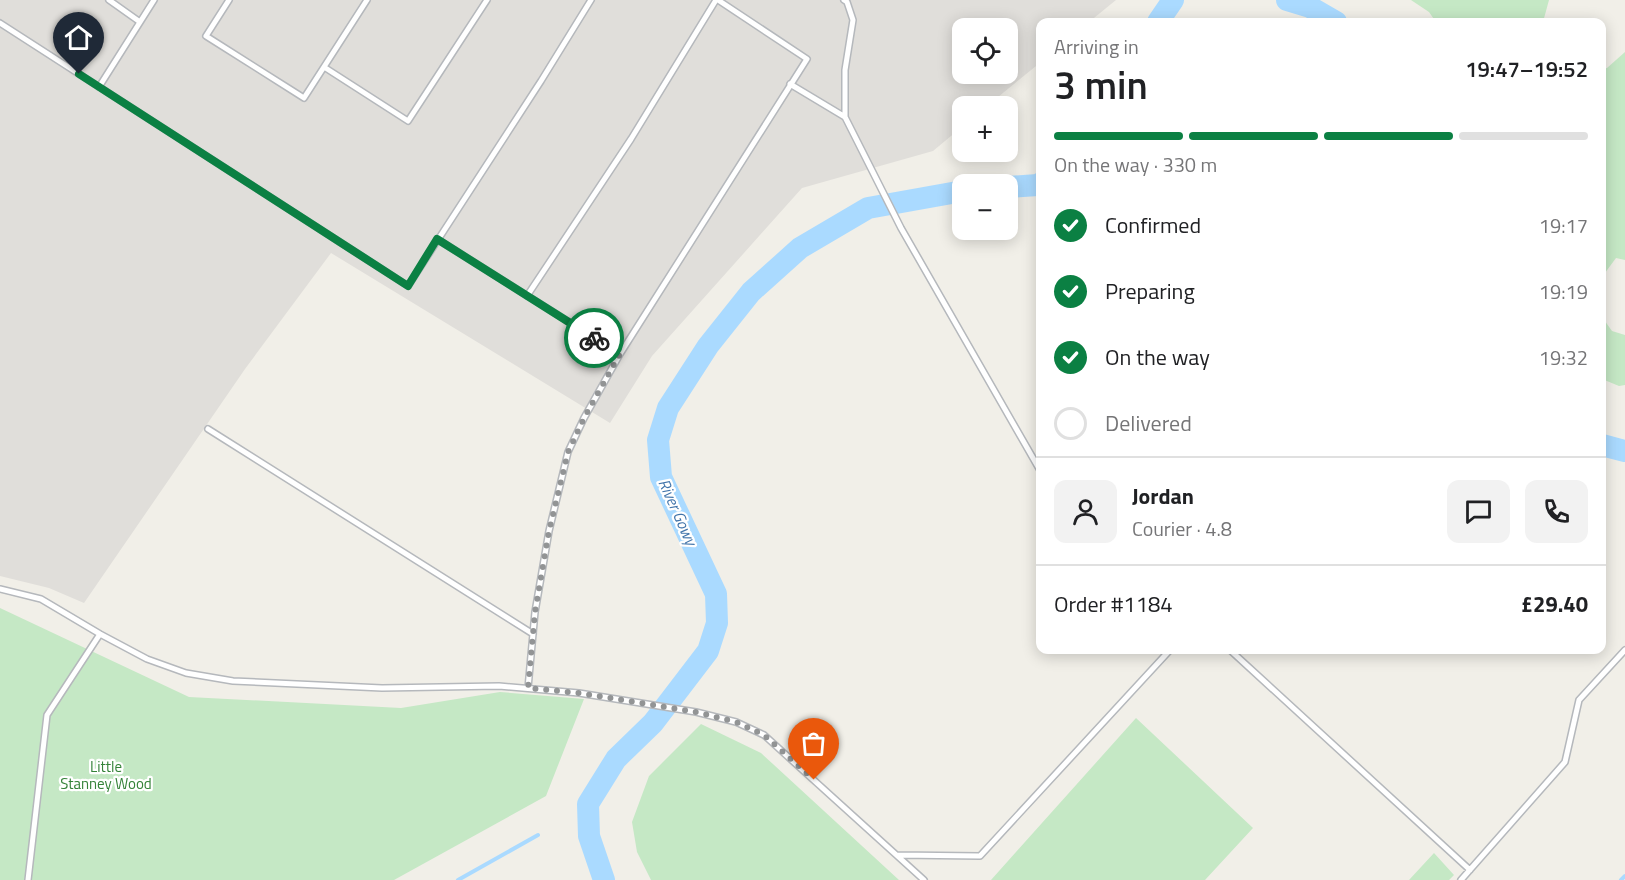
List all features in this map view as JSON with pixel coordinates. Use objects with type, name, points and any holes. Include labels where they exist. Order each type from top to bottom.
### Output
[{"type":"lane","points":[[109,0],[140,22]]},
{"type":"lane","points":[[99,87],[154,0]]},
{"type":"lane","points":[[229,0],[207,36],[304,98],[367,0]]},
{"type":"lane","points":[[324,67],[408,121],[487,0]]},
{"type":"lane","points":[[0,23],[408,286],[591,0]]},
{"type":"lane","points":[[527,296],[631,139],[717,0],[807,58],[620,354],[584,418],[568,452],[549,531],[533,634],[528,688]]},
{"type":"lane","points":[[844,0],[847,2],[853,20],[845,70],[845,117],[901,228],[1036,463]]},
{"type":"lane","points":[[790,84],[845,117]]},
{"type":"lane","points":[[437,239],[620,354]]},
{"type":"lane","points":[[208,429],[533,634]]},
{"type":"lane","points":[[0,590],[40,598],[147,659],[186,673],[233,681],[382,688],[499,686],[528,688],[624,700],[696,712],[736,722],[764,735],[924,880]]},
{"type":"lane","points":[[28,880],[47,715],[100,634]]},
{"type":"lane","points":[[1461,880],[1565,762],[1579,700],[1625,650]]},
{"type":"lane","points":[[897,855],[980,856],[1166,654]]},
{"type":"lane","points":[[1234,654],[1470,870]]},
{"type":"shaded area","points":[[0,0],[1116,0],[1094,18],[1036,18],[1036,66],[1018,81],[1018,18],[952,18],[952,84],[1014,84],[999,96],[952,96],[952,135],[933,151],[802,188],[652,356],[610,423],[331,253],[245,369],[84,603],[49,588],[0,576]]},
{"type":"green space","points":[[1411,0],[1549,0],[1544,18],[1433,18],[1429,12]]},
{"type":"green space","points":[[1625,52],[1625,260],[1616,258],[1606,272],[1606,68]]},
{"type":"green space","points":[[1606,323],[1612,331],[1625,335],[1625,385],[1619,386],[1606,381]]},
{"type":"green space","name":"Little Stanney Wood","points":[[0,608],[189,697],[401,708],[500,692],[584,699],[546,796],[394,880],[0,880]]},
{"type":"green space","points":[[1136,718],[1253,828],[1205,880],[991,880]]},
{"type":"green space","points":[[701,724],[761,753],[899,880],[651,880],[637,852],[632,822],[649,776]]},
{"type":"green space","points":[[1434,853],[1454,875],[1449,880],[1409,880]]},
{"type":"waterway","name":"River Gowy","points":[[1161,18],[1173,0]]},
{"type":"waterway","name":"River Gowy","points":[[1287,0],[1310,7],[1329,18]]},
{"type":"waterway","name":"River Gowy","points":[[1018,186],[1036,185]]},
{"type":"waterway","name":"River Gowy","points":[[604,880],[589,836],[588,804],[616,759],[653,723],[708,651],[717,623],[716,594],[661,477],[658,440],[668,408],[708,346],[751,292],[800,248],[868,208],[952,193]]},
{"type":"waterway","name":"River Gowy","points":[[1606,446],[1625,451]]},
{"type":"waterway","points":[[458,880],[538,835]]},
{"type":"waterway","points":[[1621,880],[1625,876]]},
{"type":"way so far","points":[[594,338],[620,354],[584,418],[568,452],[549,531],[535,612],[528,688],[579,693],[696,712],[736,722],[764,735],[814,780]]},
{"type":"route","points":[[79,74],[408,286],[437,239],[594,338]]}]
